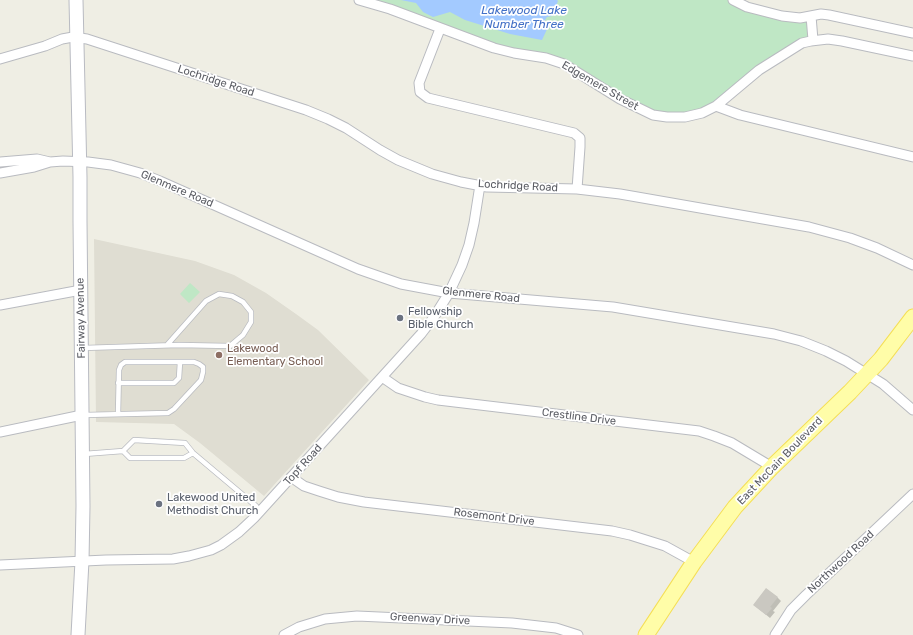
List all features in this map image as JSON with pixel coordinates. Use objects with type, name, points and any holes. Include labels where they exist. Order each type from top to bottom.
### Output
[{"type":"main road","name":"East McCain Boulevard","points":[[646,635],[694,562],[735,507],[772,467],[867,374],[890,349],[913,317]]},
{"type":"street","name":"Fairway Avenue","points":[[76,0],[80,162],[80,290],[83,454],[82,561],[78,635]]},
{"type":"street","name":"Edgemere Street","points":[[359,0],[390,9],[494,48],[546,58],[564,64],[620,99],[654,115],[667,117],[685,117],[702,113],[716,106],[759,70],[802,43],[813,40]]},
{"type":"street","points":[[733,0],[747,7],[763,12],[800,18],[821,14],[830,15],[913,33]]},
{"type":"street","points":[[811,16],[813,40],[828,39],[842,41],[913,56]]},
{"type":"street","points":[[440,29],[419,83],[420,92],[428,98],[574,133],[580,138],[577,189]]},
{"type":"street","name":"Lochridge Road","points":[[0,59],[45,46],[62,39],[77,37],[87,39],[306,110],[346,128],[380,150],[416,168],[461,182],[480,186],[577,189],[620,194],[809,228],[857,240],[913,265]]},
{"type":"street","points":[[716,106],[740,115],[913,157]]},
{"type":"street","name":"Glenmere Road","points":[[0,162],[37,159],[50,162]]},
{"type":"street","name":"Glenmere Road","points":[[0,173],[34,167],[50,162],[63,161],[111,165],[140,173],[358,269],[401,284],[449,293],[613,308],[774,334],[801,341],[846,360],[883,384],[913,410]]},
{"type":"street","name":"Topf Road","points":[[0,565],[82,561],[162,560],[189,556],[211,550],[239,532],[260,512],[421,334],[434,317],[449,293],[462,265],[474,223],[480,186]]},
{"type":"street","points":[[0,305],[80,290]]},
{"type":"street","name":"Crestline Drive","points":[[382,377],[398,388],[438,400],[699,431],[732,443],[772,467]]},
{"type":"street","points":[[0,432],[82,415]]},
{"type":"street","name":"Rosemont Drive","points":[[291,477],[304,486],[319,492],[364,502],[630,534],[665,546],[694,562]]},
{"type":"street","name":"Northwood Road","points":[[775,635],[791,610],[913,494]]},
{"type":"street","name":"Greenway Drive","points":[[284,635],[298,628],[325,619],[357,616],[520,624],[556,628],[578,635]]},
{"type":"lane","points":[[81,348],[167,345],[230,346],[243,334],[251,322],[250,312],[243,302],[232,296],[219,294],[206,302],[167,345]]},
{"type":"lane","points":[[82,415],[168,413],[174,409],[201,380],[203,368],[194,362],[125,362],[121,365],[119,370],[118,414]]},
{"type":"lane","points":[[118,383],[174,383],[179,378],[180,362]]},
{"type":"lane","points":[[83,454],[123,451],[134,440],[185,443],[193,453],[256,506],[260,512]]},
{"type":"lane","points":[[123,451],[130,458],[184,458],[193,453]]},
{"type":"shaded area","name":"Lakewood Elementary School","points":[[94,239],[195,261],[234,275],[266,293],[318,330],[369,380],[264,496],[200,443],[174,424],[96,422]]},
{"type":"green space","points":[[358,0],[735,0],[747,7],[811,16],[813,40],[802,43],[716,106],[675,118],[620,99],[564,64],[514,53]]},
{"type":"green space","points":[[190,283],[200,292],[189,303],[180,294]]},
{"type":"water","name":"Lakewood Lake Number Three","points":[[401,0],[558,1],[552,16],[547,17],[545,20],[546,26],[548,27],[542,40],[510,34],[465,20],[450,12],[433,17],[423,12],[416,3]]},
{"type":"building","points":[[766,588],[778,597],[766,615],[753,605]]},
{"type":"place","name":"Fellowship Bible Church","points":[[400,318]]},
{"type":"place","name":"Lakewood Elementary School","points":[[219,355]]},
{"type":"place","name":"Lakewood United Methodist Church","points":[[159,504]]}]
